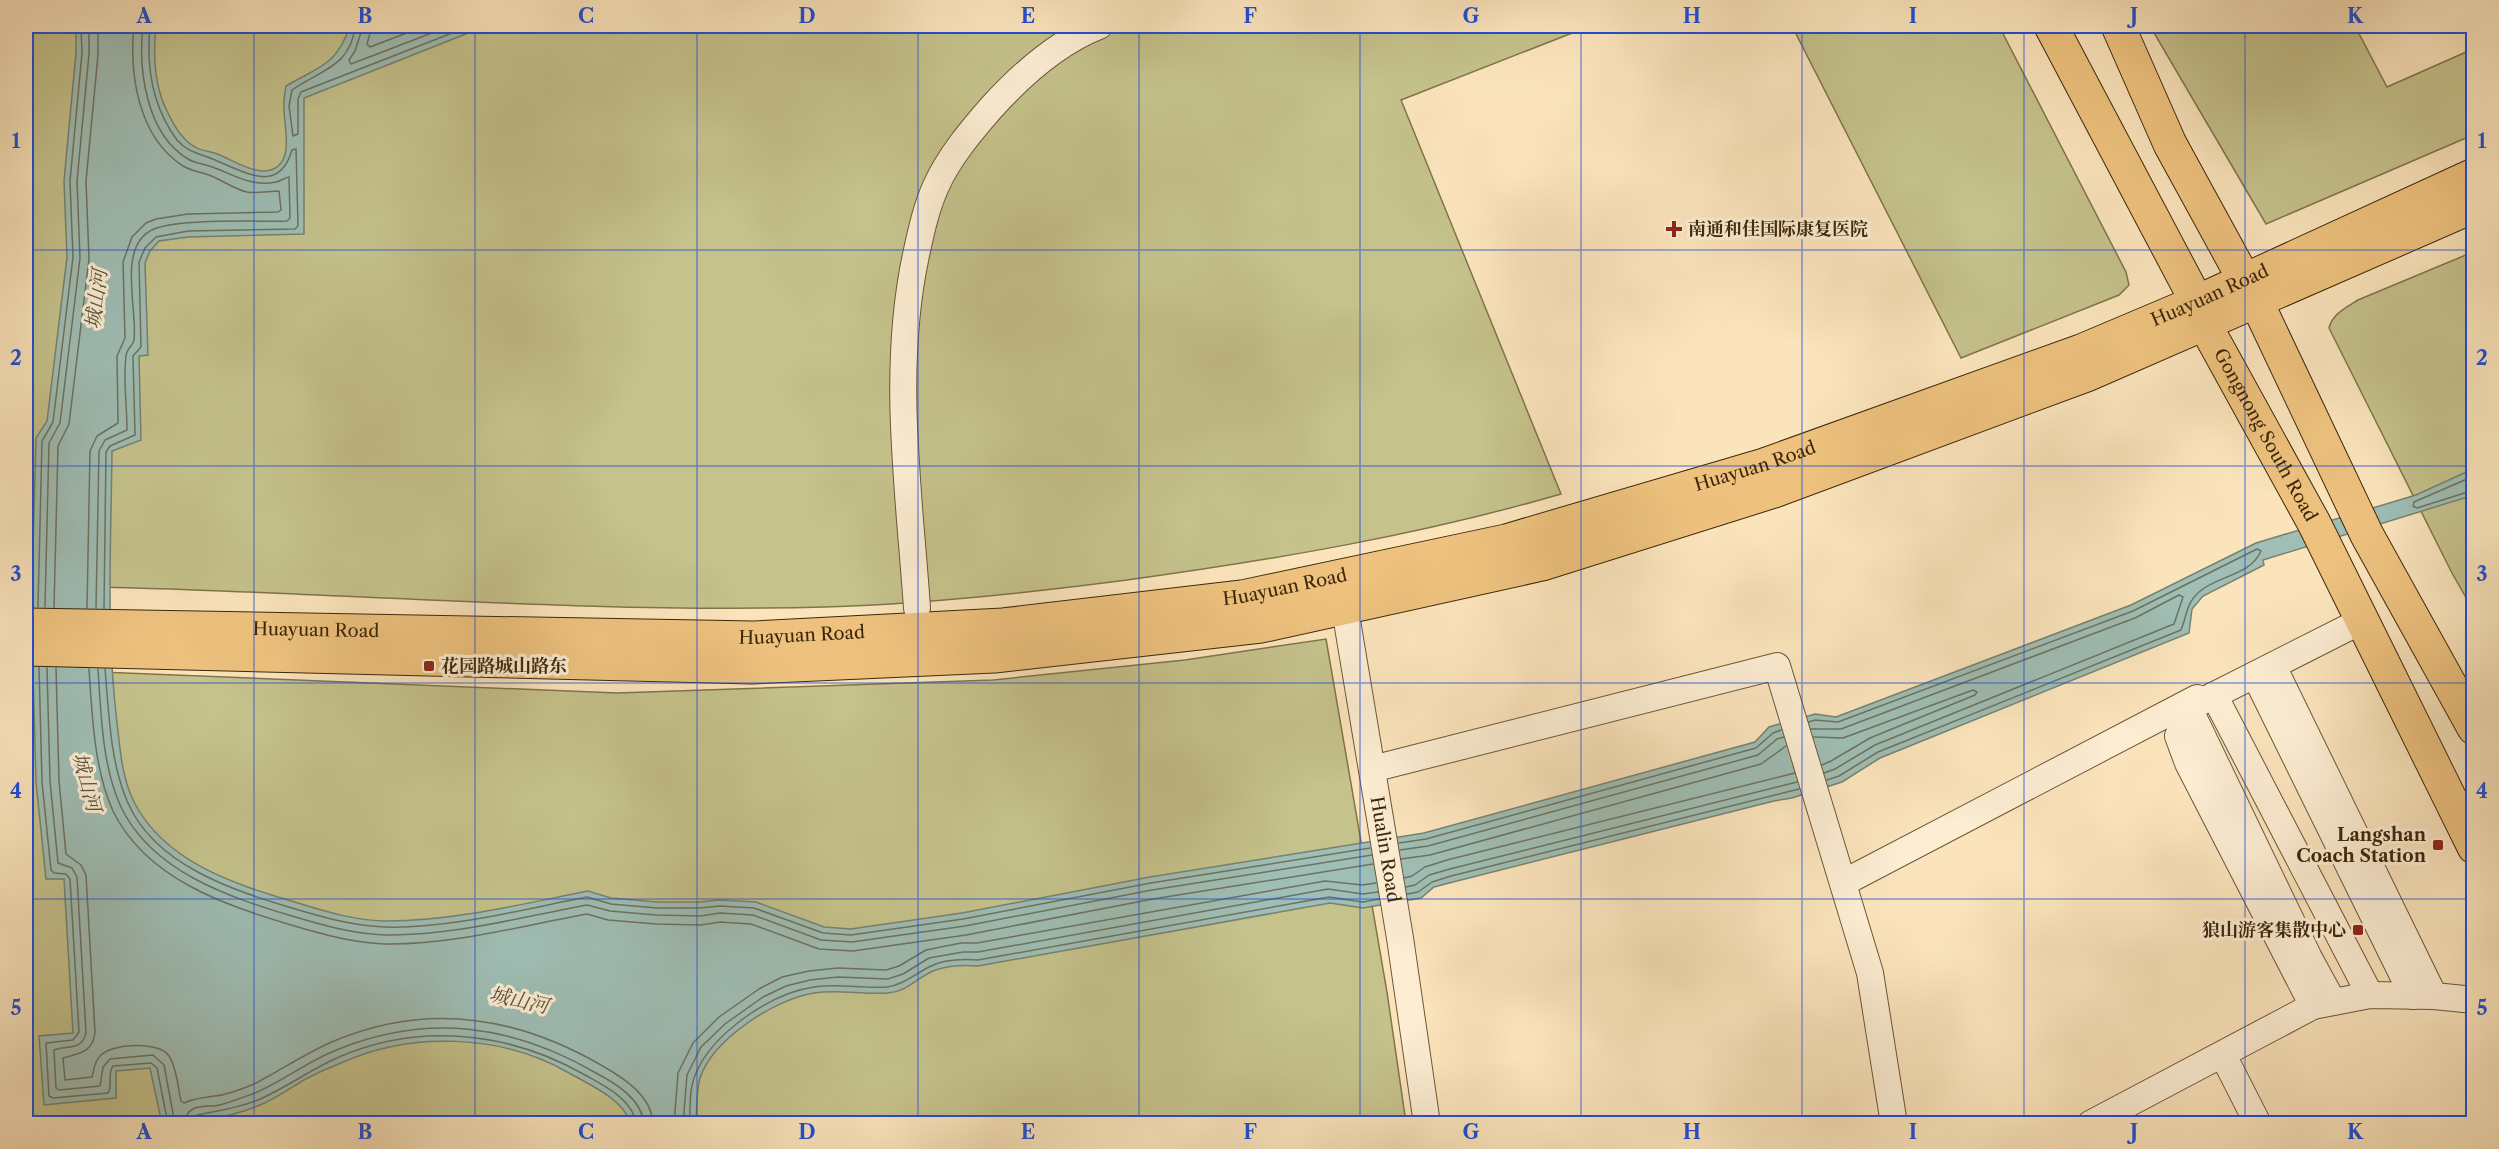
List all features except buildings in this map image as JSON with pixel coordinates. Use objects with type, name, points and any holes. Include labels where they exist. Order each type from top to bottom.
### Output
[{"type":"main road","name":"Gongnong South Road","points":[[2051,26],[2320,534],[2474,847]]},
{"type":"main road","points":[[2118,26],[2170,144],[2250,291],[2367,535],[2474,728]]},
{"type":"main road","name":"Huayuan Road","points":[[26,649],[116,638],[754,638],[1003,625],[1242,597],[1342,592],[1764,465],[2081,351],[2201,313],[2250,291],[2474,176]]},
{"type":"main road","name":"Huayuan Road","points":[[2250,291],[2474,207]]},
{"type":"main road","name":"Huayuan Road","points":[[26,625],[116,638]]},
{"type":"street","points":[[917,608],[903,404],[902,356],[908,291],[921,229],[936,186],[945,170],[969,134],[1006,91],[1051,54],[1099,26]]},
{"type":"street","name":"Hualin Road","points":[[1342,592],[1400,938],[1427,1124]]},
{"type":"street","points":[[2323,1004],[2188,763],[2178,736],[2189,708],[2363,620]]},
{"type":"street","points":[[1844,884],[2259,665],[2264,670],[2424,996]]},
{"type":"street","points":[[1372,769],[1777,666],[1870,973],[1894,1124]]},
{"type":"street","points":[[2214,695],[2370,995]]},
{"type":"street","points":[[2101,1121],[2323,1004],[2370,995],[2474,1000]]},
{"type":"street","points":[[2223,1055],[2258,1124]]},
{"type":"shaded area","points":[[26,26],[1590,26],[1401,100],[1561,494],[1400,534],[1237,564],[1052,589],[901,603],[825,607],[625,607],[226,591],[26,586]]},
{"type":"shaded area","points":[[1792,26],[1999,26],[2126,272],[2129,285],[2119,295],[1961,358]]},
{"type":"shaded area","points":[[2150,26],[2355,26],[2387,87],[2473,49],[2473,135],[2266,224]]},
{"type":"shaded area","points":[[2473,252],[2473,610],[2452,573],[2329,328],[2337,315],[2358,300]]},
{"type":"shaded area","points":[[1326,639],[1387,992],[1406,1123],[26,1124],[26,669],[617,693],[993,680],[1185,660]]},
{"type":"water","name":"城山河","points":[[76,26],[156,26],[155,58],[159,91],[178,131],[197,148],[258,171],[267,171],[281,163],[286,151],[284,103],[286,86],[318,69],[333,57],[345,39],[350,26],[486,26],[304,98],[304,234],[188,237],[159,241],[150,251],[145,263],[148,355],[139,356],[141,440],[112,451],[111,655],[124,773],[134,802],[147,823],[164,841],[205,869],[251,888],[353,918],[387,921],[437,918],[488,911],[588,891],[611,898],[657,902],[719,900],[756,902],[824,927],[851,929],[962,913],[1150,877],[1424,833],[1755,742],[1769,727],[1815,714],[1836,717],[2131,605],[2256,543],[2416,495],[2473,469],[2474,495],[2263,560],[2264,565],[2203,596],[2192,609],[2189,633],[1880,758],[1842,782],[1792,798],[1434,887],[1421,898],[1363,908],[1330,903],[978,966],[944,968],[933,971],[894,992],[823,992],[798,997],[764,1012],[747,1023],[718,1049],[707,1063],[700,1078],[696,1123],[631,1123],[620,1106],[605,1093],[543,1060],[515,1050],[456,1041],[426,1042],[368,1053],[317,1073],[260,1105],[200,1121],[162,1124],[150,1068],[116,1071],[116,1098],[44,1105],[39,1036],[73,1033],[64,879],[46,879],[36,782],[32,586],[36,438],[47,421],[67,257],[64,181],[76,53]]},
{"type":"place","name":"南通和佳国际康复医院","points":[[1674,229]]},
{"type":"place","name":"花园路城山路东","points":[[429,666]]},
{"type":"place","name":"Langshan Coach Station","points":[[2438,845]]},
{"type":"place","name":"狼山游客集散中心","points":[[2358,930]]}]
